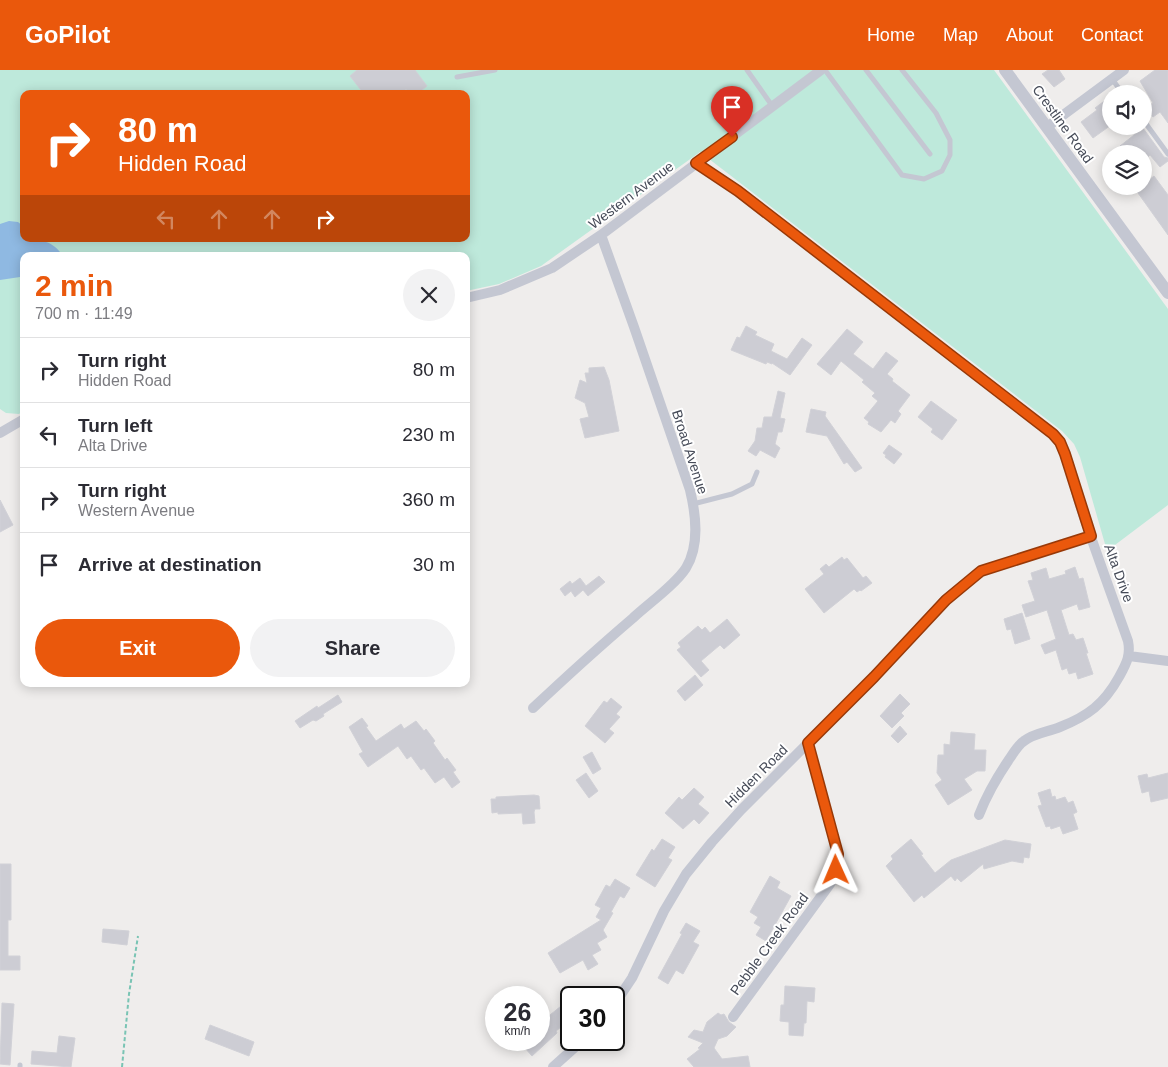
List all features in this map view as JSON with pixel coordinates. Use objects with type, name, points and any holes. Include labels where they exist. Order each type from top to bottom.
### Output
[{"type":"street","name":"Western Avenue","points":[[470,297],[500,290],[552,268],[601,235],[821,70]]},
{"type":"street","name":"Crestline Road","points":[[1005,70],[1168,292]]},
{"type":"street","points":[[1047,127],[1124,70]]},
{"type":"street","name":"Alta Drive","points":[[696,163],[738,191],[1053,434],[1060,442],[1065,454],[1091,536],[1128,641],[1129,656]]},
{"type":"street","name":"Broad Avenue","points":[[533,708],[576,667],[668,588],[686,568],[695,545],[695,511],[693,504],[601,235]]},
{"type":"street","points":[[0,432],[20,421]]},
{"type":"street","name":"Hidden Road","points":[[625,988],[632,978],[664,911],[686,874],[712,842],[741,810],[874,677],[946,600],[981,571],[1091,536]]},
{"type":"street","points":[[979,815],[995,780],[1018,746],[1025,740],[1059,728],[1091,712],[1111,692],[1129,656],[1168,661]]},
{"type":"street","name":"Pebble Creek Road","points":[[733,1017],[830,884],[836,870],[838,854],[808,743]]},
{"type":"street","points":[[553,1067],[571,1051]]},
{"type":"lane","points":[[457,77],[495,70]]},
{"type":"lane","points":[[747,70],[773,107]]},
{"type":"lane","points":[[825,70],[902,175],[924,179],[942,171],[950,155],[950,140],[936,113],[902,70]]},
{"type":"lane","points":[[866,70],[930,154]]},
{"type":"lane","points":[[1112,79],[1116,85]]},
{"type":"lane","points":[[1152,132],[1168,154]]},
{"type":"lane","points":[[693,504],[732,494],[752,484],[757,472]]},
{"type":"path","points":[[122,1067],[129,994],[138,936]]},
{"type":"green space","points":[[0,70],[994,70],[1168,309],[1168,505],[1107,551],[1080,457],[1074,444],[1062,431],[700,152],[541,266],[499,284],[470,290],[470,252],[20,252],[20,413],[6,413],[0,409]]},
{"type":"water","points":[[9,221],[18,222],[20,224],[20,242],[46,242],[60,252],[20,252],[20,277],[0,280],[0,224]]},
{"type":"building","points":[[357,70],[415,70],[427,86],[422,90],[361,90],[350,76]]},
{"type":"building","points":[[1048,70],[1059,70],[1065,79],[1054,87],[1042,74]]},
{"type":"building","points":[[1155,70],[1168,70],[1168,123],[1160,112],[1153,117],[1152,116],[1152,85],[1142,85],[1140,81]]},
{"type":"building","points":[[1102,103],[1102,132],[1093,138],[1081,122],[1097,110],[1095,108]]},
{"type":"building","points":[[1134,135],[1148,135],[1164,157],[1168,158],[1168,161],[1160,167],[1152,157],[1152,145],[1121,145]]},
{"type":"building","points":[[1154,176],[1168,195],[1168,235],[1139,195],[1152,195],[1152,178]]},
{"type":"building","points":[[746,326],[757,332],[755,335],[774,344],[771,351],[787,359],[802,338],[812,345],[790,375],[772,363],[767,362],[766,364],[731,350],[737,337],[740,338]]},
{"type":"building","points":[[847,329],[863,342],[853,354],[873,369],[886,352],[898,361],[887,374],[893,379],[892,381],[910,395],[898,411],[901,414],[895,423],[891,420],[881,432],[868,424],[869,422],[864,418],[878,401],[872,396],[875,393],[862,382],[864,380],[841,361],[831,375],[817,364]]},
{"type":"building","points":[[604,367],[609,380],[619,431],[585,438],[580,419],[589,417],[585,403],[575,398],[580,380],[587,383],[585,373],[589,373],[589,368]]},
{"type":"building","points":[[778,391],[785,393],[780,418],[785,419],[782,432],[778,432],[775,444],[780,448],[775,458],[760,450],[756,456],[748,451],[755,441],[757,428],[762,428],[764,417],[772,417]]},
{"type":"building","points":[[931,401],[957,420],[942,440],[931,432],[933,429],[918,417]]},
{"type":"building","points":[[811,409],[826,412],[825,416],[862,468],[855,472],[847,462],[844,464],[827,436],[806,432]]},
{"type":"building","points":[[889,445],[902,454],[894,464],[883,453]]},
{"type":"building","points":[[0,500],[13,525],[0,532]]},
{"type":"building","points":[[842,557],[844,560],[847,558],[863,578],[866,576],[872,583],[861,591],[857,592],[854,589],[824,613],[805,589],[824,574],[820,569],[826,564],[829,567]]},
{"type":"building","points":[[1075,567],[1079,579],[1083,578],[1090,607],[1079,610],[1077,604],[1061,610],[1069,635],[1073,634],[1076,640],[1083,638],[1088,653],[1086,653],[1093,674],[1078,679],[1076,672],[1069,674],[1067,668],[1062,670],[1056,650],[1045,654],[1041,645],[1056,639],[1047,610],[1026,617],[1022,605],[1035,601],[1028,581],[1033,580],[1031,573],[1046,568],[1049,579],[1066,574],[1065,571]]},
{"type":"building","points":[[599,576],[605,582],[588,596],[583,590],[575,597],[571,591],[565,596],[560,589],[570,581],[572,584],[580,578],[586,586]]},
{"type":"building","points":[[1022,613],[1030,639],[1015,644],[1011,629],[1007,630],[1004,619]]},
{"type":"building","points":[[727,619],[740,635],[724,649],[720,645],[701,661],[709,670],[701,677],[677,650],[681,647],[678,643],[698,626],[702,630],[705,627],[710,633]]},
{"type":"building","points":[[695,675],[703,685],[685,701],[677,691]]},
{"type":"building","points":[[900,694],[910,704],[901,713],[904,716],[892,728],[880,716]]},
{"type":"building","points":[[338,695],[342,702],[323,714],[324,716],[316,721],[313,720],[300,728],[295,721]]},
{"type":"building","points":[[611,698],[622,707],[616,714],[620,717],[609,729],[614,733],[605,743],[585,726],[604,701],[607,703]]},
{"type":"building","points":[[362,718],[376,741],[401,724],[404,729],[416,721],[424,731],[426,729],[445,760],[447,758],[456,770],[453,772],[460,782],[452,788],[444,777],[435,783],[424,768],[421,770],[411,756],[407,759],[398,746],[368,767],[359,754],[363,752],[349,727]]},
{"type":"building","points":[[900,726],[907,734],[898,743],[891,736]]},
{"type":"building","points":[[951,732],[975,734],[974,750],[986,750],[985,771],[977,771],[964,779],[972,790],[948,805],[935,785],[942,780],[937,773],[938,755],[944,755],[944,744],[950,745]]},
{"type":"building","points":[[592,752],[601,769],[593,774],[583,757]]},
{"type":"building","points":[[586,773],[598,791],[589,798],[576,780]]},
{"type":"building","points":[[1168,773],[1168,798],[1151,802],[1149,791],[1142,793],[1138,776],[1147,774],[1148,778]]},
{"type":"building","points":[[694,788],[704,797],[698,804],[709,813],[699,824],[694,819],[683,829],[665,813],[679,797],[682,800]]},
{"type":"building","points":[[1050,789],[1052,797],[1055,796],[1056,800],[1065,797],[1068,803],[1073,801],[1077,812],[1073,814],[1078,829],[1063,834],[1060,826],[1051,829],[1050,826],[1046,827],[1038,806],[1042,805],[1038,793]]},
{"type":"building","points":[[539,796],[540,809],[535,809],[535,823],[523,824],[522,813],[492,813],[491,799],[496,799],[496,797]]},
{"type":"building","points":[[662,839],[675,847],[668,858],[672,860],[655,887],[636,875],[652,849],[654,851]]},
{"type":"building","points":[[911,839],[935,873],[951,860],[1005,840],[1031,844],[1029,858],[1024,857],[1023,863],[1012,861],[984,869],[983,864],[961,882],[957,878],[955,881],[951,876],[924,898],[922,895],[914,902],[886,866],[893,859],[891,856]]},
{"type":"building","points":[[0,864],[11,864],[11,920],[8,920],[8,956],[20,956],[20,970],[0,970]]},
{"type":"building","points":[[770,876],[780,882],[777,888],[791,896],[766,941],[756,935],[761,927],[754,923],[758,917],[750,912]]},
{"type":"building","points":[[615,879],[630,888],[624,898],[620,896],[611,912],[613,913],[603,930],[607,937],[597,943],[601,950],[592,955],[598,964],[588,970],[583,960],[560,973],[548,953],[601,920],[596,917],[601,908],[595,905],[606,885],[610,887]]},
{"type":"building","points":[[686,923],[700,931],[693,942],[699,945],[683,974],[676,970],[668,984],[658,978]]},
{"type":"building","points":[[103,929],[129,931],[127,945],[102,942]]},
{"type":"building","points":[[785,986],[815,988],[814,1002],[807,1001],[806,1023],[804,1023],[803,1036],[789,1035],[789,1022],[780,1021],[781,1005],[784,1005]]},
{"type":"building","points":[[2,1003],[14,1004],[10,1065],[0,1064]]},
{"type":"building","points":[[560,1007],[560,1028],[550,1039],[550,1015]]},
{"type":"building","points":[[718,1013],[724,1014],[729,1022],[736,1027],[727,1036],[718,1039],[714,1048],[722,1059],[748,1056],[750,1067],[694,1067],[687,1059],[700,1049],[698,1048],[703,1043],[688,1037],[694,1030],[703,1032],[707,1022]]},
{"type":"building","points":[[210,1025],[254,1042],[249,1056],[205,1039]]},
{"type":"building","points":[[59,1036],[75,1038],[71,1067],[31,1064],[32,1051],[57,1053]]},
{"type":"building","points":[[528,1051],[537,1051],[532,1056]]},
{"type":"route","points":[[732,137],[696,163],[738,191],[1053,434],[1060,442],[1065,454],[1091,536],[981,571],[946,600],[874,677],[808,743],[838,854],[836,870]]}]
